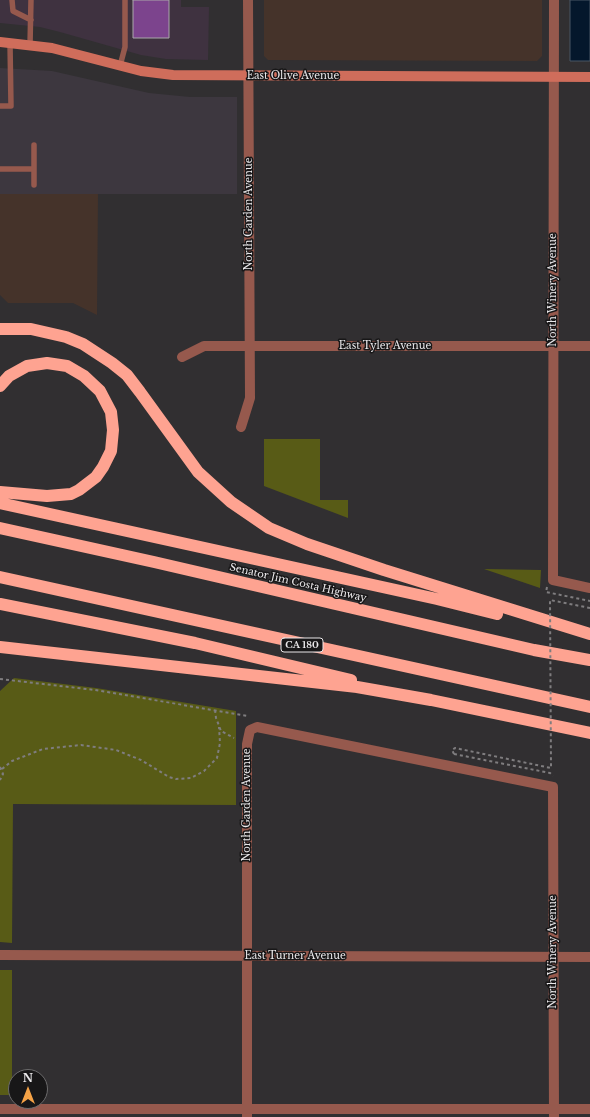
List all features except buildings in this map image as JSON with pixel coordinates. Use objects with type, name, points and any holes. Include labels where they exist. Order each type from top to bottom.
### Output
[{"type":"highway","points":[[0,329],[31,329],[60,335],[83,344],[106,358],[127,375],[188,460],[206,480],[243,511],[269,528],[307,544],[384,570],[588,634]]},
{"type":"highway","points":[[0,386],[9,376],[27,366],[47,363],[67,366],[84,376],[100,391],[107,402],[113,420],[113,442],[111,451],[103,467],[88,484],[71,494],[58,496],[0,492]]},
{"type":"highway","points":[[0,503],[588,634]]},
{"type":"highway","name":"Senator Jim Costa Highway","points":[[0,528],[534,650],[590,660]]},
{"type":"highway","name":"CA 180","points":[[0,577],[590,708]]},
{"type":"highway","points":[[0,604],[195,643],[431,700],[590,733]]},
{"type":"highway","points":[[0,647],[319,683],[431,700]]},
{"type":"main road","name":"East Olive Avenue","points":[[0,42],[30,44],[73,53],[120,66],[173,75],[590,77]]},
{"type":"street","name":"North Garden Avenue","points":[[241,427],[250,398],[248,0]]},
{"type":"street","name":"North Winery Avenue","points":[[553,580],[552,347],[554,0]]},
{"type":"street","name":"East Tyler Avenue","points":[[182,357],[204,346],[590,346]]},
{"type":"street","points":[[553,580],[590,588]]},
{"type":"street","name":"North Garden Avenue","points":[[247,1113],[247,744],[250,730],[257,727],[264,727],[553,787]]},
{"type":"street","name":"North Winery Avenue","points":[[553,787],[554,1113]]},
{"type":"street","name":"East Turner Avenue","points":[[0,955],[590,957]]},
{"type":"street","points":[[0,1108],[247,1113],[554,1113],[590,1109]]},
{"type":"lane","points":[[12,0],[13,11],[31,20]]},
{"type":"lane","points":[[30,44],[31,0]]},
{"type":"lane","points":[[120,66],[126,47],[125,0]]},
{"type":"lane","points":[[0,106],[11,106],[10,42]]},
{"type":"lane","points":[[34,146],[34,185]]},
{"type":"lane","points":[[0,169],[33,169]]},
{"type":"path","points":[[553,580],[545,589],[546,592],[590,601]]},
{"type":"path","points":[[553,787],[553,776],[550,773],[454,754],[452,750],[455,748],[551,768],[550,600],[590,608]]},
{"type":"path","points":[[0,679],[95,690],[248,716]]},
{"type":"path","points":[[0,780],[3,776],[1,768],[12,761],[38,751],[81,745],[116,750],[141,760],[169,777],[176,779],[191,778],[204,771],[216,758],[220,743],[219,727],[215,710]]},
{"type":"path","points":[[219,727],[221,730],[234,738]]},
{"type":"shaded area","points":[[0,0],[181,0],[181,7],[209,7],[208,60],[166,59],[141,55],[40,27],[0,23]]},
{"type":"shaded area","points":[[264,0],[542,0],[542,56],[537,61],[268,60],[264,56]]},
{"type":"shaded area","points":[[0,68],[52,71],[149,93],[190,97],[237,97],[237,194],[0,194]]},
{"type":"shaded area","points":[[0,194],[98,194],[97,315],[73,303],[8,303],[0,295]]},
{"type":"shaded area","points":[[264,439],[320,439],[320,500],[348,500],[348,518],[264,486]]},
{"type":"shaded area","points":[[484,569],[541,570],[540,588]]},
{"type":"shaded area","points":[[14,678],[96,688],[236,711],[236,805],[13,804],[12,943],[0,942],[0,691]]},
{"type":"shaded area","points":[[0,970],[12,970],[12,1069],[8,1069],[8,1095],[0,1095]]},
{"type":"water","points":[[570,0],[590,0],[590,61],[570,61]]}]
